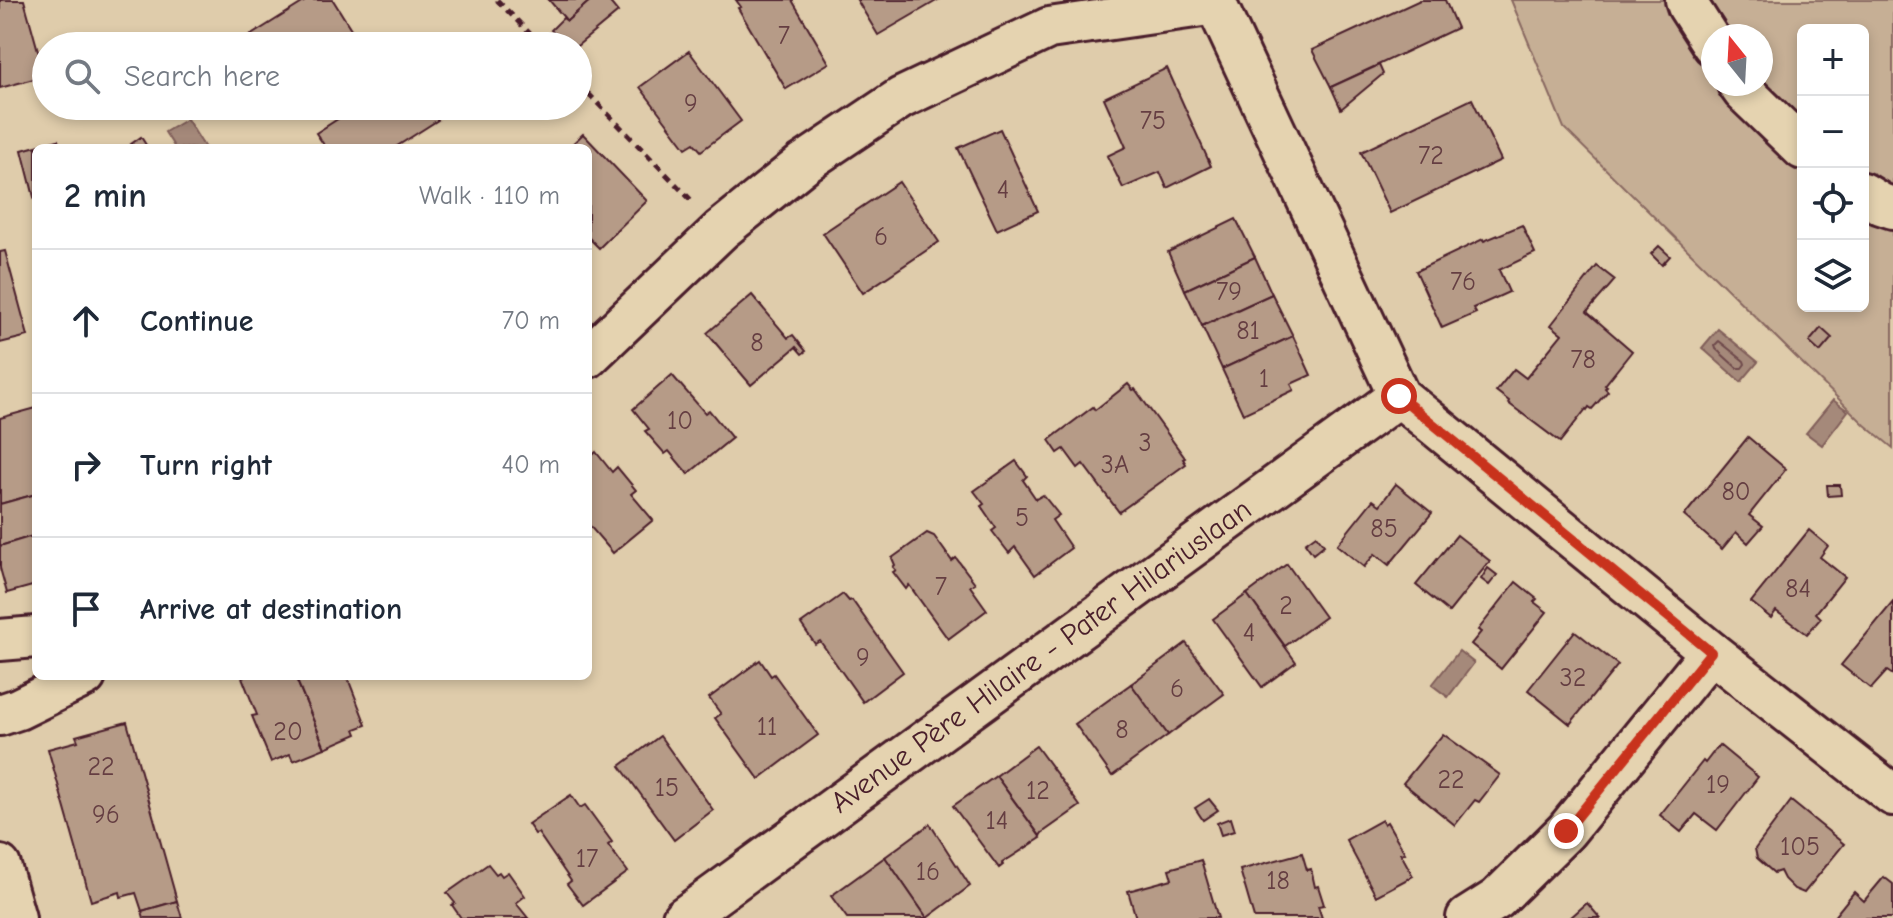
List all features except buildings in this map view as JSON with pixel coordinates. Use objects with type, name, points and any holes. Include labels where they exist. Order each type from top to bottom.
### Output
[{"type":"street","points":[[1049,28],[1079,0]]},
{"type":"street","points":[[1686,0],[1701,26]]},
{"type":"street","points":[[592,353],[721,230],[804,163],[901,98],[1049,28],[1215,2],[1399,396],[1711,652],[1893,795]]},
{"type":"street","points":[[1748,96],[1797,143]]},
{"type":"street","points":[[1869,197],[1893,208]]},
{"type":"street","name":"Avenue Père Hilaire - Pater Hilariuslaan","points":[[683,918],[1399,396]]},
{"type":"street","points":[[0,640],[32,637]]},
{"type":"street","points":[[1467,918],[1497,899],[1566,831],[1711,652]]},
{"type":"street","points":[[0,715],[77,680]]},
{"type":"street","points":[[0,866],[15,918]]},
{"type":"path","points":[[497,0],[528,32]]},
{"type":"path","points":[[592,97],[693,202]]},
{"type":"shaded area","points":[[1511,0],[1893,0],[1893,448],[1865,425],[1564,128]]},
{"type":"water","points":[[188,120],[203,144],[172,144],[165,132]]},
{"type":"water","points":[[1718,329],[1758,362],[1741,382],[1702,348]]},
{"type":"water","points":[[1833,400],[1848,411],[1822,445],[1806,433]]},
{"type":"water","points":[[1459,651],[1474,663],[1448,697],[1432,685]]},
{"type":"route","points":[[1399,396],[1711,652],[1566,831]]}]
